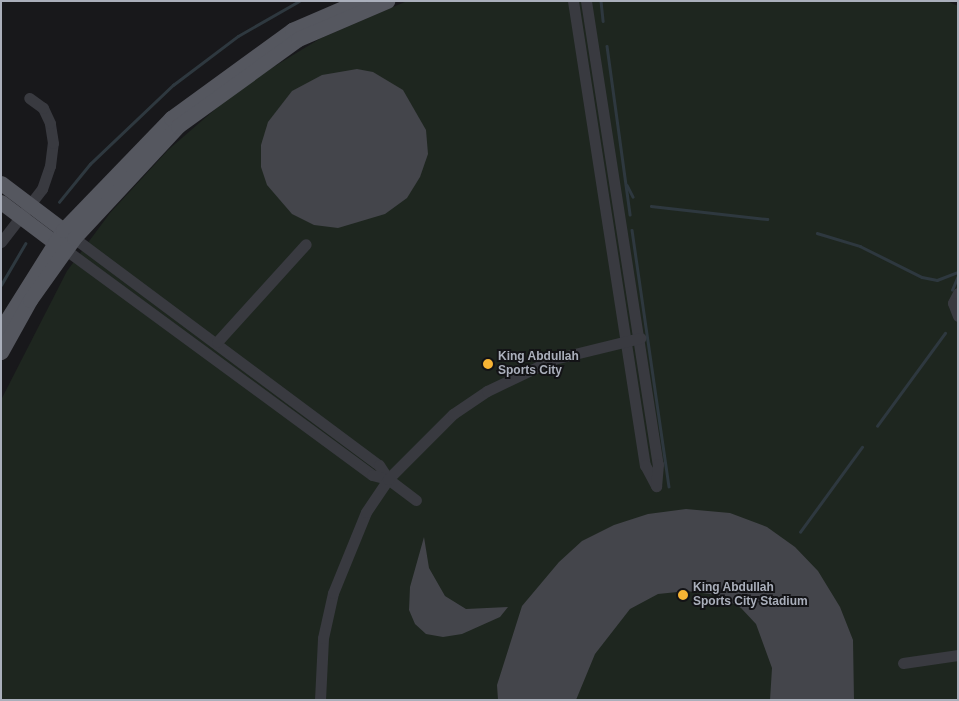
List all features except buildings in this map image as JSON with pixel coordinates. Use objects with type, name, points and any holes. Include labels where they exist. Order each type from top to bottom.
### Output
[{"type":"main road","points":[[1,329],[64,240],[171,118],[292,30],[359,1]]},
{"type":"main road","points":[[1,352],[64,240],[178,126],[298,39],[387,1]]},
{"type":"main road","points":[[1,183],[26,211],[64,240]]},
{"type":"main road","points":[[1,202],[26,211]]},
{"type":"street","points":[[573,1],[645,465],[656,486],[658,464],[640,338],[586,1]]},
{"type":"street","points":[[1,242],[42,188],[53,142],[43,108],[29,98]]},
{"type":"street","points":[[64,240],[217,342],[379,464],[388,479],[416,500]]},
{"type":"street","points":[[64,240],[372,475],[388,479]]},
{"type":"street","points":[[217,342],[306,244]]},
{"type":"street","points":[[958,293],[953,303],[958,316]]},
{"type":"street","points":[[320,700],[323,638],[333,593],[366,512],[388,479],[453,414],[487,391],[554,359],[640,338]]},
{"type":"street","points":[[903,663],[958,655]]},
{"type":"shaded area","name":"King Abdullah Sports City","points":[[407,1],[947,1],[958,6],[958,700],[1,700],[1,400],[67,271],[110,213],[168,150],[242,86],[321,38]]},
{"type":"waterway","points":[[59,202],[90,164],[173,85],[238,36],[299,1]]},
{"type":"waterway","points":[[601,1],[603,21]]},
{"type":"waterway","points":[[607,46],[630,214]]},
{"type":"waterway","points":[[627,185],[633,197]]},
{"type":"waterway","points":[[651,206],[767,219]]},
{"type":"waterway","points":[[632,230],[669,486]]},
{"type":"waterway","points":[[817,233],[860,246],[922,277],[937,280],[958,272]]},
{"type":"waterway","points":[[1,285],[25,244]]},
{"type":"waterway","points":[[952,290],[958,276]]},
{"type":"waterway","points":[[877,426],[945,333]]},
{"type":"waterway","points":[[800,532],[862,447]]},
{"type":"place","name":"King Abdullah Sports City","points":[[488,364]]},
{"type":"place","name":"King Abdullah Sports City Stadium","points":[[683,595]]}]
